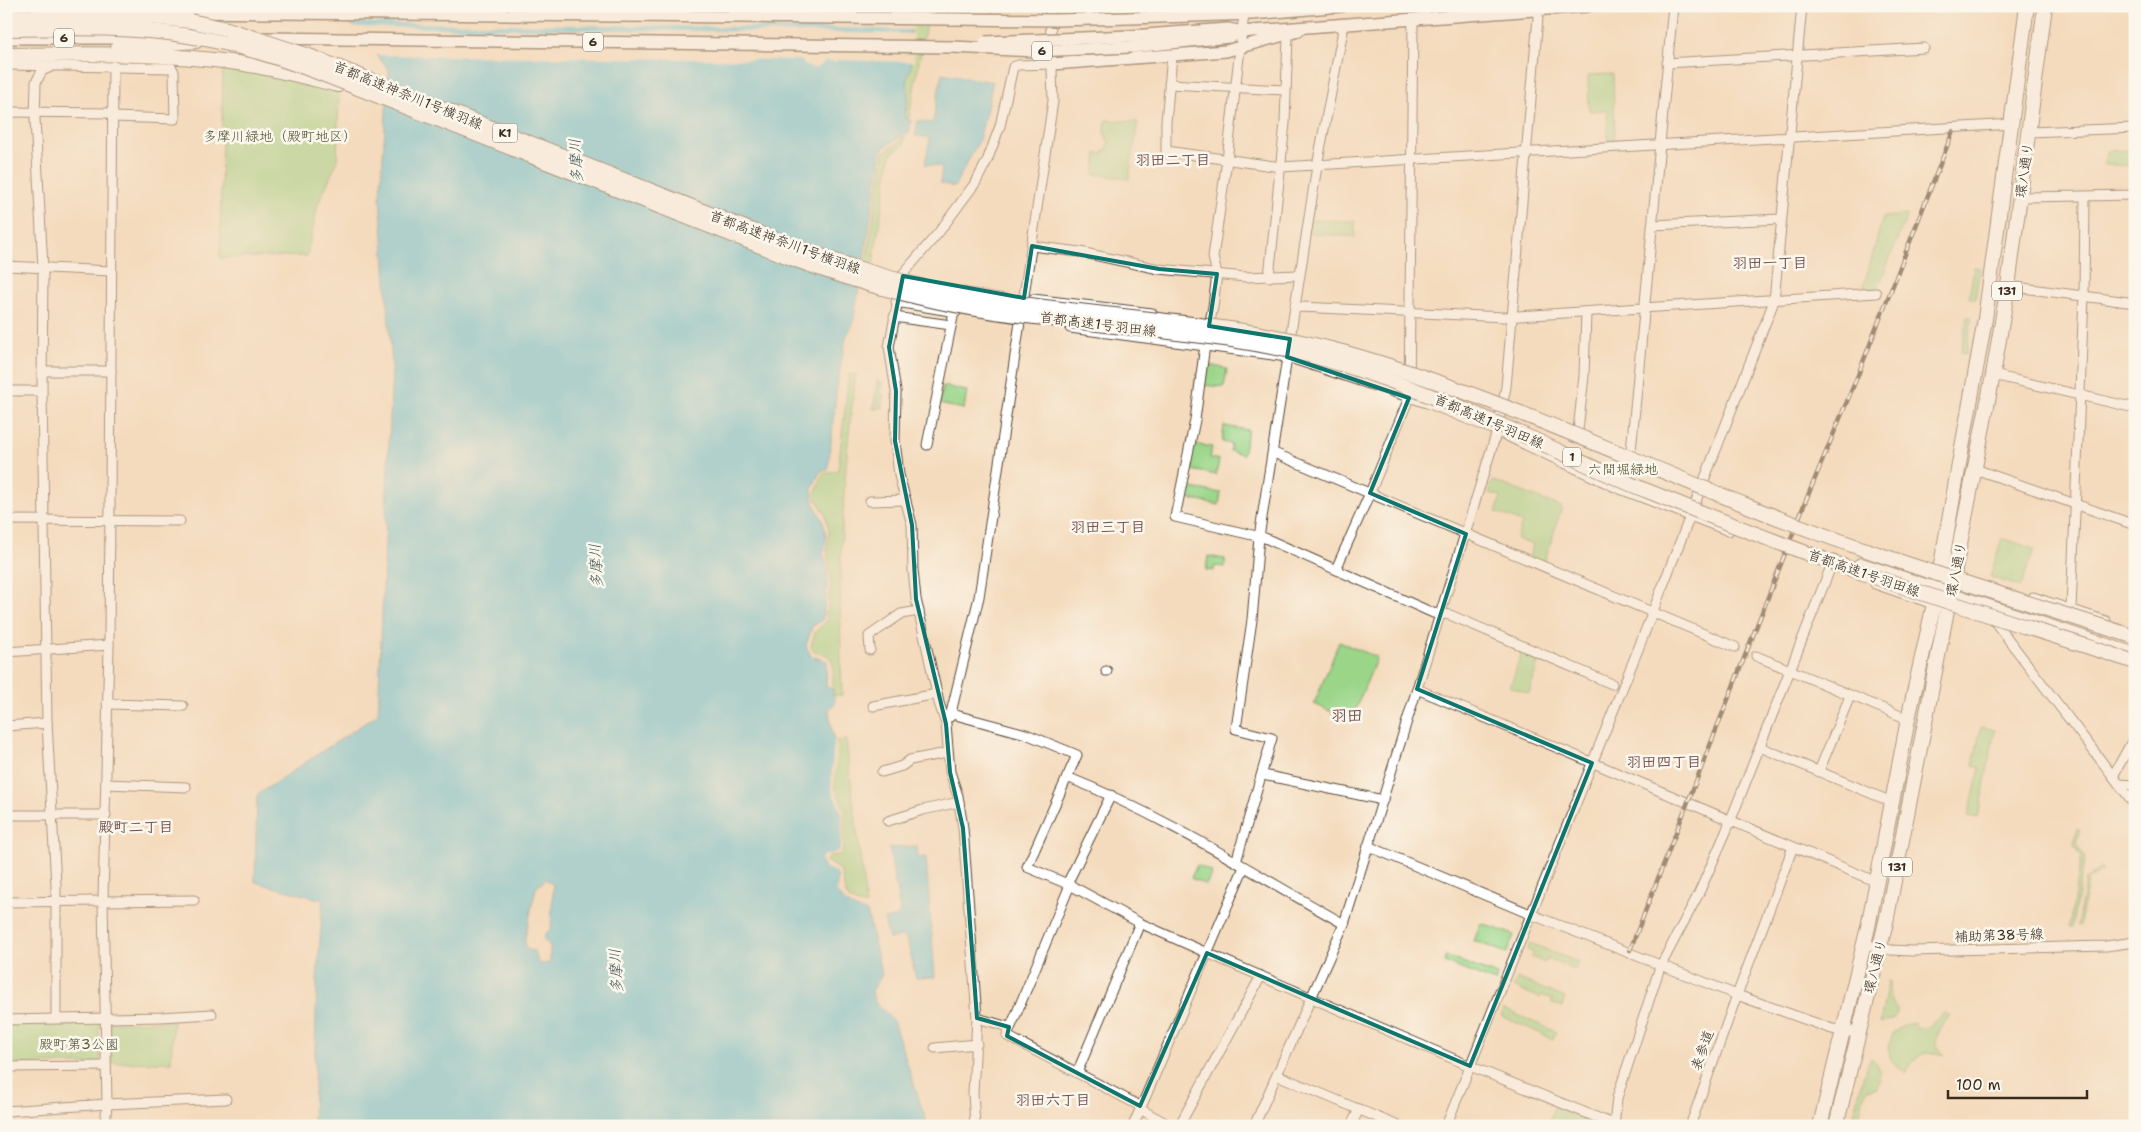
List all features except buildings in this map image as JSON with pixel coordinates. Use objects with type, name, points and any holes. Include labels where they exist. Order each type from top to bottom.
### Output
[{"type":"highway","points":[[149,6],[218,20],[276,44]]},
{"type":"highway","name":"環八通り","points":[[1820,1126],[1864,944],[1908,719],[1934,604],[1978,361],[2013,124],[2027,6]]},
{"type":"highway","name":"環八通り","points":[[1836,1126],[1880,948],[1993,375],[2008,286],[2045,6]]},
{"type":"highway","name":"首都高速神奈川1号横羽線","points":[[6,16],[171,19],[227,29],[276,44],[803,250],[908,284],[995,306]]},
{"type":"highway","name":"首都高速神奈川1号横羽線","points":[[6,28],[142,31],[231,41],[380,96],[839,276],[914,297],[995,306]]},
{"type":"highway","points":[[6,49],[116,48],[195,41],[231,41]]},
{"type":"highway","points":[[6,55],[134,55],[236,63],[282,71],[380,96]]},
{"type":"highway","name":"首都高速1号羽田線","points":[[995,306],[1251,331],[1301,342],[1404,371],[1531,416],[1750,507],[1867,551],[2135,637]]},
{"type":"highway","name":"首都高速1号羽田線","points":[[995,306],[1202,336],[1297,352],[1400,385],[1524,435],[1635,486],[1739,528],[1860,572],[2135,664]]},
{"type":"highway","points":[[1531,416],[1642,472],[1864,562]]},
{"type":"highway","points":[[1524,435],[1864,562],[1937,580],[2135,646]]},
{"type":"highway","points":[[1953,585],[2135,655]]},
{"type":"main road","points":[[1234,6],[1244,14]]},
{"type":"main road","name":"6","points":[[6,12],[120,9],[234,12],[1057,20],[1244,14],[1342,6]]},
{"type":"main road","name":"6","points":[[6,38],[953,47],[978,42],[1131,41],[1228,29],[1242,32],[1413,20],[1539,8],[1588,6]]},
{"type":"main road","points":[[1053,64],[1240,48],[1310,27]]},
{"type":"street","points":[[946,724],[952,714],[979,597],[1021,322],[1053,100],[1050,6]]},
{"type":"street","points":[[1631,451],[1674,6]]},
{"type":"street","points":[[1446,1126],[1653,612],[1774,301],[1802,6]]},
{"type":"street","points":[[1254,1126],[1344,924],[1497,431],[1504,402],[1539,8]]},
{"type":"street","points":[[120,9],[122,38]]},
{"type":"street","points":[[1244,14],[1227,160],[1213,258],[1217,274],[1195,420],[1175,517],[1259,537],[1440,615],[1450,615],[1612,684]]},
{"type":"street","points":[[1336,570],[1409,398],[1413,20]]},
{"type":"street","points":[[1133,1126],[1207,953],[1240,864],[1272,738],[1236,729],[1252,620],[1259,537],[1274,453],[1299,275],[1317,166],[1344,25]]},
{"type":"street","points":[[1269,277],[1285,124],[1285,90],[1290,42],[1288,35]]},
{"type":"street","points":[[1667,63],[1924,48]]},
{"type":"street","points":[[1172,55],[1166,151],[1281,167],[2013,124]]},
{"type":"street","points":[[975,1124],[973,1093],[977,1018],[965,855],[959,802],[947,754],[946,724],[937,694],[919,611],[913,570],[912,525],[899,475],[895,441],[896,391],[889,347],[896,302],[903,276],[966,196],[987,161],[1000,126],[1013,67],[1018,65],[1053,64]]},
{"type":"street","points":[[6,65],[172,68],[174,72],[174,120],[112,115],[6,112]]},
{"type":"street","points":[[53,66],[38,76],[35,112],[43,268],[44,520],[48,723],[56,902],[56,1018]]},
{"type":"street","points":[[106,1126],[103,901],[109,645],[108,520],[113,66]]},
{"type":"street","points":[[1169,84],[1285,90]]},
{"type":"street","points":[[2029,132],[2135,128]]},
{"type":"street","points":[[2020,197],[2135,195]]},
{"type":"street","points":[[2071,609],[2084,296],[2086,196]]},
{"type":"street","points":[[1652,225],[1781,219]]},
{"type":"street","points":[[1032,246],[1080,252],[1159,269],[1269,277],[1299,275]]},
{"type":"street","points":[[6,266],[111,271]]},
{"type":"street","points":[[903,276],[1024,298],[1128,309],[1291,335],[1410,370],[1504,402],[1631,451],[1785,515]]},
{"type":"street","points":[[2008,286],[2135,303]]},
{"type":"street","points":[[1295,308],[1512,316],[1876,294]]},
{"type":"street","points":[[896,302],[1021,322],[1288,357],[1409,398],[1497,431],[1616,487],[1690,517],[1830,568],[1948,609],[2135,664]]},
{"type":"street","points":[[927,445],[954,312]]},
{"type":"street","points":[[1578,430],[1584,376],[1586,312]]},
{"type":"street","points":[[894,317],[951,325]]},
{"type":"street","points":[[42,371],[111,371]]},
{"type":"street","points":[[1993,375],[2135,408]]},
{"type":"street","points":[[6,392],[42,391]]},
{"type":"street","points":[[1274,453],[1735,648]]},
{"type":"street","points":[[1975,468],[2135,525]]},
{"type":"street","points":[[870,501],[906,500]]},
{"type":"street","points":[[6,520],[180,521]]},
{"type":"street","points":[[1808,526],[1937,580]]},
{"type":"street","points":[[952,714],[1026,734],[1077,755],[1027,868],[1068,885],[1140,924],[1470,1066],[1615,1125],[1617,1098],[1660,967],[1698,895],[1730,821],[1830,568]]},
{"type":"street","points":[[1953,585],[2071,609],[2135,630]]},
{"type":"street","points":[[870,650],[869,636],[901,614],[919,611]]},
{"type":"street","points":[[1995,622],[2135,805]]},
{"type":"street","points":[[6,652],[109,645]]},
{"type":"street","points":[[1756,656],[1908,719]]},
{"type":"street","points":[[1418,689],[1877,882]]},
{"type":"street","points":[[873,706],[937,694]]},
{"type":"street","points":[[1819,771],[1850,696]]},
{"type":"street","points":[[107,704],[183,706]]},
{"type":"street","points":[[6,726],[48,723]]},
{"type":"street","points":[[2116,780],[2135,736]]},
{"type":"street","points":[[1760,747],[1892,802]]},
{"type":"street","points":[[882,772],[902,766],[910,760],[947,754]]},
{"type":"street","points":[[1263,775],[1383,800]]},
{"type":"street","points":[[1068,777],[1111,795],[1166,822],[1344,924]]},
{"type":"street","points":[[2116,780],[2135,785]]},
{"type":"street","points":[[106,784],[186,786]]},
{"type":"street","points":[[1111,795],[1068,885],[1007,1036],[1140,1107],[1171,1126]]},
{"type":"street","points":[[888,821],[959,802]]},
{"type":"street","points":[[6,815],[106,815]]},
{"type":"street","points":[[1368,846],[1660,967],[1737,995],[1842,1031],[1855,1030],[1862,1023]]},
{"type":"street","name":"表参道","points":[[1690,1126],[1793,847]]},
{"type":"street","points":[[6,902],[194,900]]},
{"type":"street","points":[[1077,1073],[1140,924]]},
{"type":"street","name":"補助第38号線","points":[[1864,944],[1880,948],[1912,951],[2106,946],[2135,942]]},
{"type":"street","points":[[1179,1126],[1261,976]]},
{"type":"street","points":[[6,1020],[212,1014]]},
{"type":"street","points":[[977,1018],[1009,1028]]},
{"type":"street","points":[[934,1048],[977,1044]]},
{"type":"street","points":[[6,1084],[7,1067],[106,1066]]},
{"type":"street","points":[[1277,1075],[1398,1126]]},
{"type":"street","points":[[6,1111],[226,1099]]},
{"type":"street","points":[[1351,1126],[1359,1109]]},
{"type":"highlighted area","points":[[1032,246],[1159,269],[1217,274],[1209,326],[1290,339],[1287,357],[1409,398],[1370,493],[1466,534],[1417,689],[1592,763],[1470,1066],[1207,953],[1140,1106],[1007,1036],[1009,1027],[977,1018],[963,828],[950,772],[946,724],[916,599],[912,525],[895,441],[896,391],[889,347],[903,276],[1024,298]]},
{"type":"green space","points":[[910,6],[929,6],[909,118],[905,117],[908,99],[907,78],[911,66]]},
{"type":"green space","name":"多摩川緑地（殿町地区）","points":[[223,61],[339,91],[337,162],[318,204],[307,256],[220,258]]},
{"type":"green space","points":[[1613,74],[1615,139],[1608,140],[1607,110],[1589,111],[1588,75]]},
{"type":"green space","points":[[1106,120],[1138,122],[1129,179],[1094,174],[1097,153],[1103,154],[1104,149],[1107,150],[1109,140],[1106,139],[1106,134],[1104,134]]},
{"type":"green space","points":[[902,136],[905,136],[904,144],[893,152],[890,158],[871,276],[864,275],[884,152],[901,140]]},
{"type":"green space","points":[[2135,150],[2135,166],[2105,165],[2106,151]]},
{"type":"green space","points":[[1907,215],[1878,288],[1863,289],[1883,217]]},
{"type":"green space","points":[[1311,220],[1355,221],[1355,237],[1310,233]]},
{"type":"green space","points":[[1974,267],[1980,268],[1975,299],[1969,298]]},
{"type":"green space","points":[[1967,317],[1972,317],[1966,354],[1961,353]]},
{"type":"green space","points":[[1205,364],[1227,369],[1224,387],[1202,385]]},
{"type":"green space","points":[[849,374],[856,375],[847,455],[842,535],[840,615],[842,695],[834,695],[833,664],[827,655],[814,651],[811,647],[815,632],[826,622],[831,581],[827,550],[829,532],[825,513],[815,494],[823,474],[838,470]]},
{"type":"green space","points":[[877,380],[882,383],[881,394],[884,395],[883,408],[878,408],[878,410],[873,409]]},
{"type":"green space","points":[[943,386],[967,391],[964,409],[939,404]]},
{"type":"green space","points":[[1224,426],[1248,430],[1243,454],[1230,451],[1231,444],[1222,442]]},
{"type":"green space","points":[[1193,444],[1212,447],[1210,458],[1219,460],[1216,475],[1187,469]]},
{"type":"green space","points":[[1494,481],[1562,507],[1544,563],[1529,557],[1533,545],[1517,539],[1522,522],[1496,512],[1501,496],[1489,493]]},
{"type":"green space","points":[[1185,487],[1221,493],[1219,505],[1183,498]]},
{"type":"green space","points":[[2002,538],[2034,549],[2021,587],[1990,577]]},
{"type":"green space","points":[[1208,556],[1225,559],[1225,567],[1215,566],[1214,571],[1206,570]]},
{"type":"green space","points":[[1339,642],[1377,657],[1351,720],[1314,704]]},
{"type":"green space","points":[[1523,649],[1540,656],[1529,693],[1510,687]]},
{"type":"green space","points":[[1923,678],[1926,678],[1877,923],[1875,923]]},
{"type":"green space","points":[[1981,727],[1995,730],[1978,818],[1968,816],[1980,768],[1973,765]]},
{"type":"green space","points":[[846,740],[866,905],[858,904],[848,898],[840,870],[826,861],[829,856],[839,855],[843,851],[844,811],[834,787],[836,741]]},
{"type":"green space","points":[[2077,828],[2080,830],[2076,843],[2085,857],[2072,927],[2069,927],[2082,856],[2073,844]]},
{"type":"green space","points":[[1197,865],[1212,872],[1206,885],[1191,878]]},
{"type":"green space","points":[[2100,868],[2103,871],[2088,880],[2080,925],[2077,926],[2086,879]]},
{"type":"green space","points":[[1481,923],[1514,935],[1507,953],[1474,941]]},
{"type":"green space","points":[[1530,943],[1578,962],[1575,970],[1547,958],[1545,963],[1531,957],[1533,952],[1527,950]]},
{"type":"green space","points":[[1446,956],[1497,975],[1495,982],[1444,962]]},
{"type":"green space","points":[[1517,978],[1565,998],[1562,1007],[1551,1002],[1552,999],[1541,995],[1540,998],[1513,987]]},
{"type":"green space","points":[[1888,981],[1890,981],[1890,998],[1898,1011],[1893,1019],[1880,1023]]},
{"type":"green space","points":[[1504,1009],[1556,1032],[1553,1039],[1501,1016]]},
{"type":"green space","points":[[1945,1012],[1950,1016],[1940,1028],[1936,1044],[1944,1055],[1926,1053],[1921,1055],[1913,1062],[1906,1073],[1891,1059],[1889,1047],[1893,1034],[1901,1026],[1908,1024],[1914,1023],[1916,1028],[1928,1027]]},
{"type":"green space","points":[[173,1021],[171,1062],[112,1063],[110,1022]]},
{"type":"green space","name":"殿町第3公園","points":[[99,1022],[100,1064],[6,1064],[6,1025]]},
{"type":"green space","points":[[1871,1058],[1879,1068],[1880,1075],[1877,1088],[1867,1089],[1864,1094],[1857,1126],[1851,1126],[1864,1073]]},
{"type":"green space","points":[[1554,1107],[1594,1123],[1594,1126],[1547,1126]]},
{"type":"water","name":"多摩川","points":[[336,6],[910,6],[911,66],[907,78],[908,99],[904,118],[911,121],[909,134],[902,133],[900,137],[882,149],[853,324],[846,337],[837,386],[828,470],[821,471],[812,488],[814,504],[822,519],[826,535],[823,553],[826,561],[827,577],[823,619],[812,627],[806,646],[811,656],[827,661],[826,687],[831,688],[835,698],[834,706],[830,707],[829,712],[835,747],[831,784],[842,814],[841,846],[840,851],[822,856],[824,867],[833,870],[837,874],[837,887],[840,897],[852,907],[867,912],[882,975],[872,991],[873,996],[875,1002],[893,1021],[928,1126],[313,1126],[317,979],[323,900],[255,882],[257,795],[378,714],[392,366],[380,197],[389,70]],"holes":[[[546,879],[553,885],[551,929],[545,934],[544,940],[550,946],[550,963],[539,964],[534,951],[526,949],[525,938],[536,888]]]},
{"type":"water","points":[[942,73],[993,82],[979,141],[954,187],[940,183],[942,167],[925,164],[930,138],[915,136],[918,121],[931,123],[933,121]]},
{"type":"water","points":[[917,846],[918,858],[926,857],[935,977],[916,978],[907,940],[901,936],[889,939],[884,920],[897,917],[900,911],[889,848]]},
{"type":"pier","points":[[333,6],[912,6],[913,30],[345,22]]},
{"type":"pier","points":[[350,27],[913,34],[914,62],[837,60],[837,62],[825,61],[819,67],[812,68],[805,65],[801,60],[373,55]]},
{"type":"pier","points":[[834,741],[836,741],[837,748],[834,787],[844,810],[843,847],[841,853],[828,855],[823,860],[825,865],[837,870],[840,876],[840,891],[842,895],[867,912],[855,908],[844,901],[837,892],[838,876],[835,872],[824,867],[821,860],[822,856],[839,851],[841,846],[842,814],[831,784]]},
{"type":"railway","points":[[1630,950],[1953,131]]},
{"type":"district","name":"羽田二丁目","points":[[1173,160]]},
{"type":"district","name":"羽田一丁目","points":[[1770,263]]},
{"type":"district","name":"羽田三丁目","points":[[1108,527]]},
{"type":"district","name":"羽田","points":[[1347,715]]},
{"type":"district","name":"羽田四丁目","points":[[1664,762]]},
{"type":"district","name":"殿町二丁目","points":[[136,827]]},
{"type":"district","name":"羽田六丁目","points":[[1053,1100]]},
{"type":"park label","name":"六間堀緑地","points":[[1623,469]]}]
